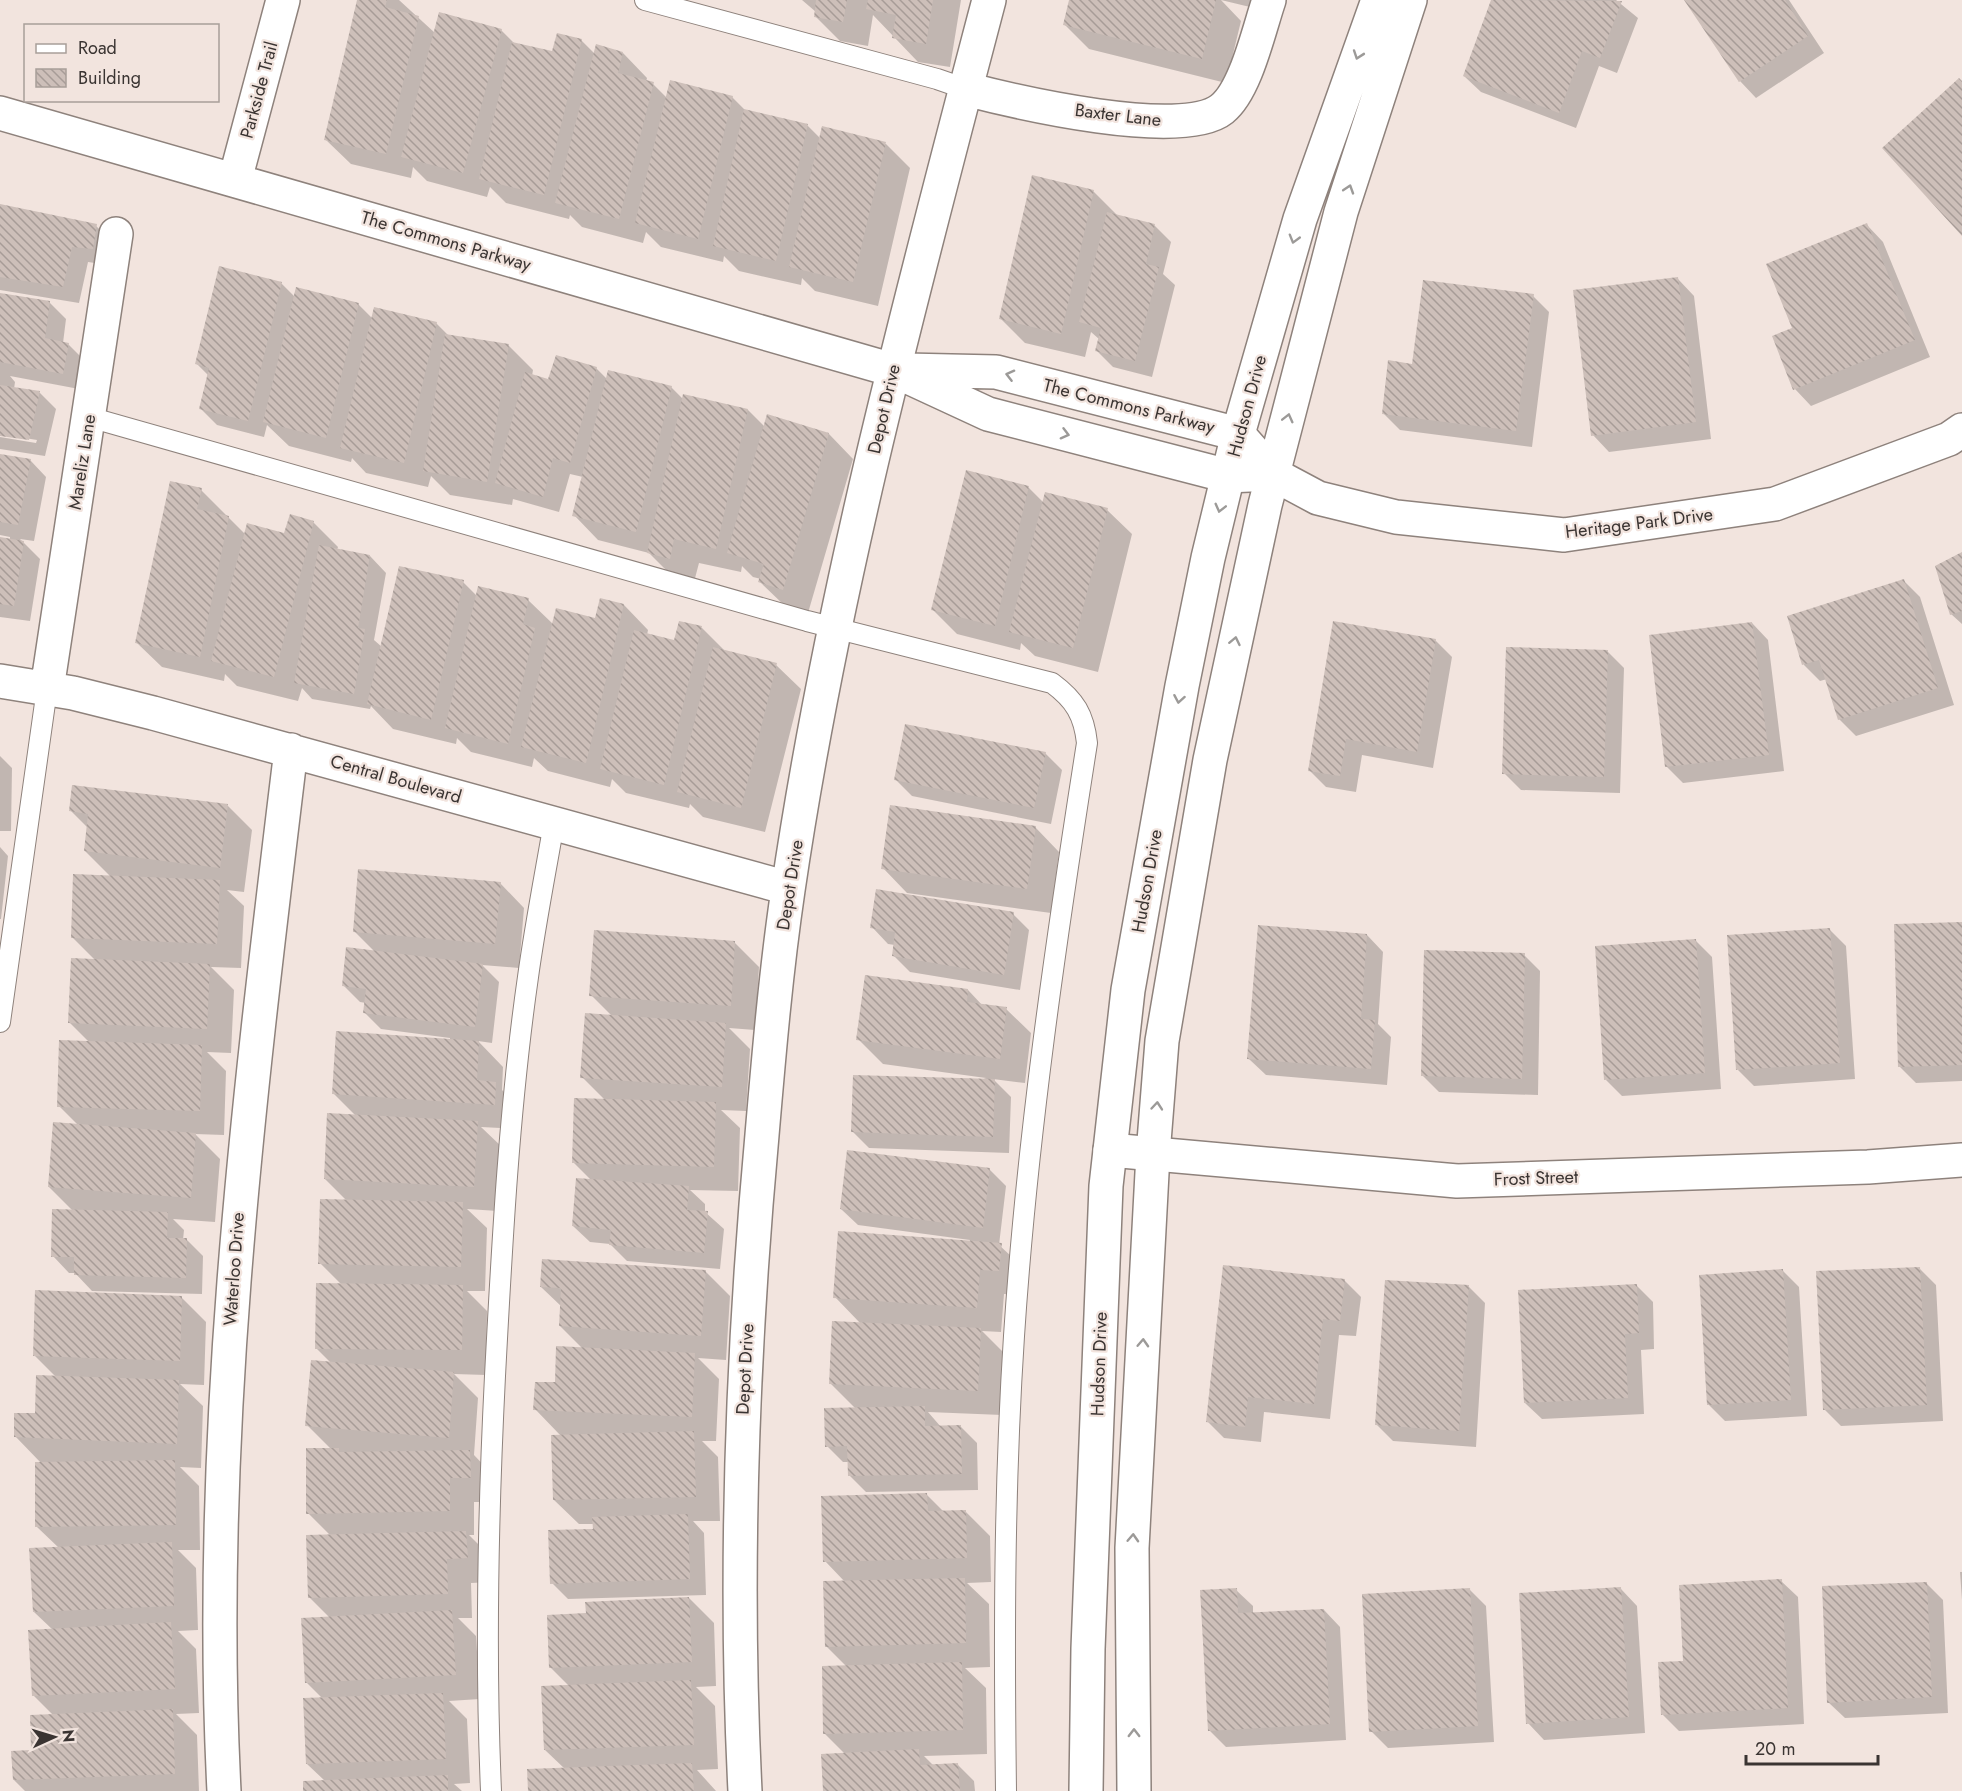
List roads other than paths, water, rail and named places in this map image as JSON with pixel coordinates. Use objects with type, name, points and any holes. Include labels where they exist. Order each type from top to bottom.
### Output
[{"type":"street","name":"Parkside Trail","points":[[235,180],[283,0]]},
{"type":"street","name":"Depot Drive","points":[[745,1791],[741,1710],[739,1534],[743,1409],[758,1178],[788,888],[837,629],[893,369],[989,0]]},
{"type":"street","name":"Baxter Lane","points":[[966,89],[1023,103],[1145,121],[1175,122],[1202,118],[1222,108],[1238,87],[1269,0]]},
{"type":"street","name":"Hudson Drive","points":[[1086,1791],[1089,1613],[1106,1186],[1128,990],[1182,687],[1238,434],[1300,219],[1378,0]]},
{"type":"street","points":[[1134,1791],[1132,1548],[1153,1154],[1162,1041],[1210,760],[1264,505],[1341,212],[1410,0]]},
{"type":"street","name":"The Commons Parkway","points":[[0,113],[893,369],[988,414],[1228,476],[1274,474]]},
{"type":"street","name":"Mareliz Lane","points":[[47,689],[116,234]]},
{"type":"street","name":"The Commons Parkway","points":[[893,369],[996,372],[1238,434],[1274,474]]},
{"type":"street","name":"Heritage Park Drive","points":[[1274,474],[1318,498],[1396,517],[1564,534],[1775,504],[1949,439],[1962,430]]},
{"type":"street","name":"Central Boulevard","points":[[0,681],[153,712],[788,888]]},
{"type":"street","name":"Waterloo Drive","points":[[224,1791],[220,1611],[225,1375],[238,1212],[291,750]]},
{"type":"street","name":"Frost Street","points":[[1110,1150],[1457,1180],[1868,1167],[1962,1160]]},
{"type":"lane","points":[[645,0],[937,79],[966,89]]},
{"type":"lane","points":[[89,417],[837,629],[1052,683],[1068,695],[1085,724],[1087,743],[1045,1029],[1014,1335],[1006,1492],[1006,1791]]},
{"type":"lane","points":[[0,1022],[47,689]]},
{"type":"lane","points":[[491,1791],[487,1651],[488,1561],[499,1287],[515,1091],[528,978],[554,823]]}]
